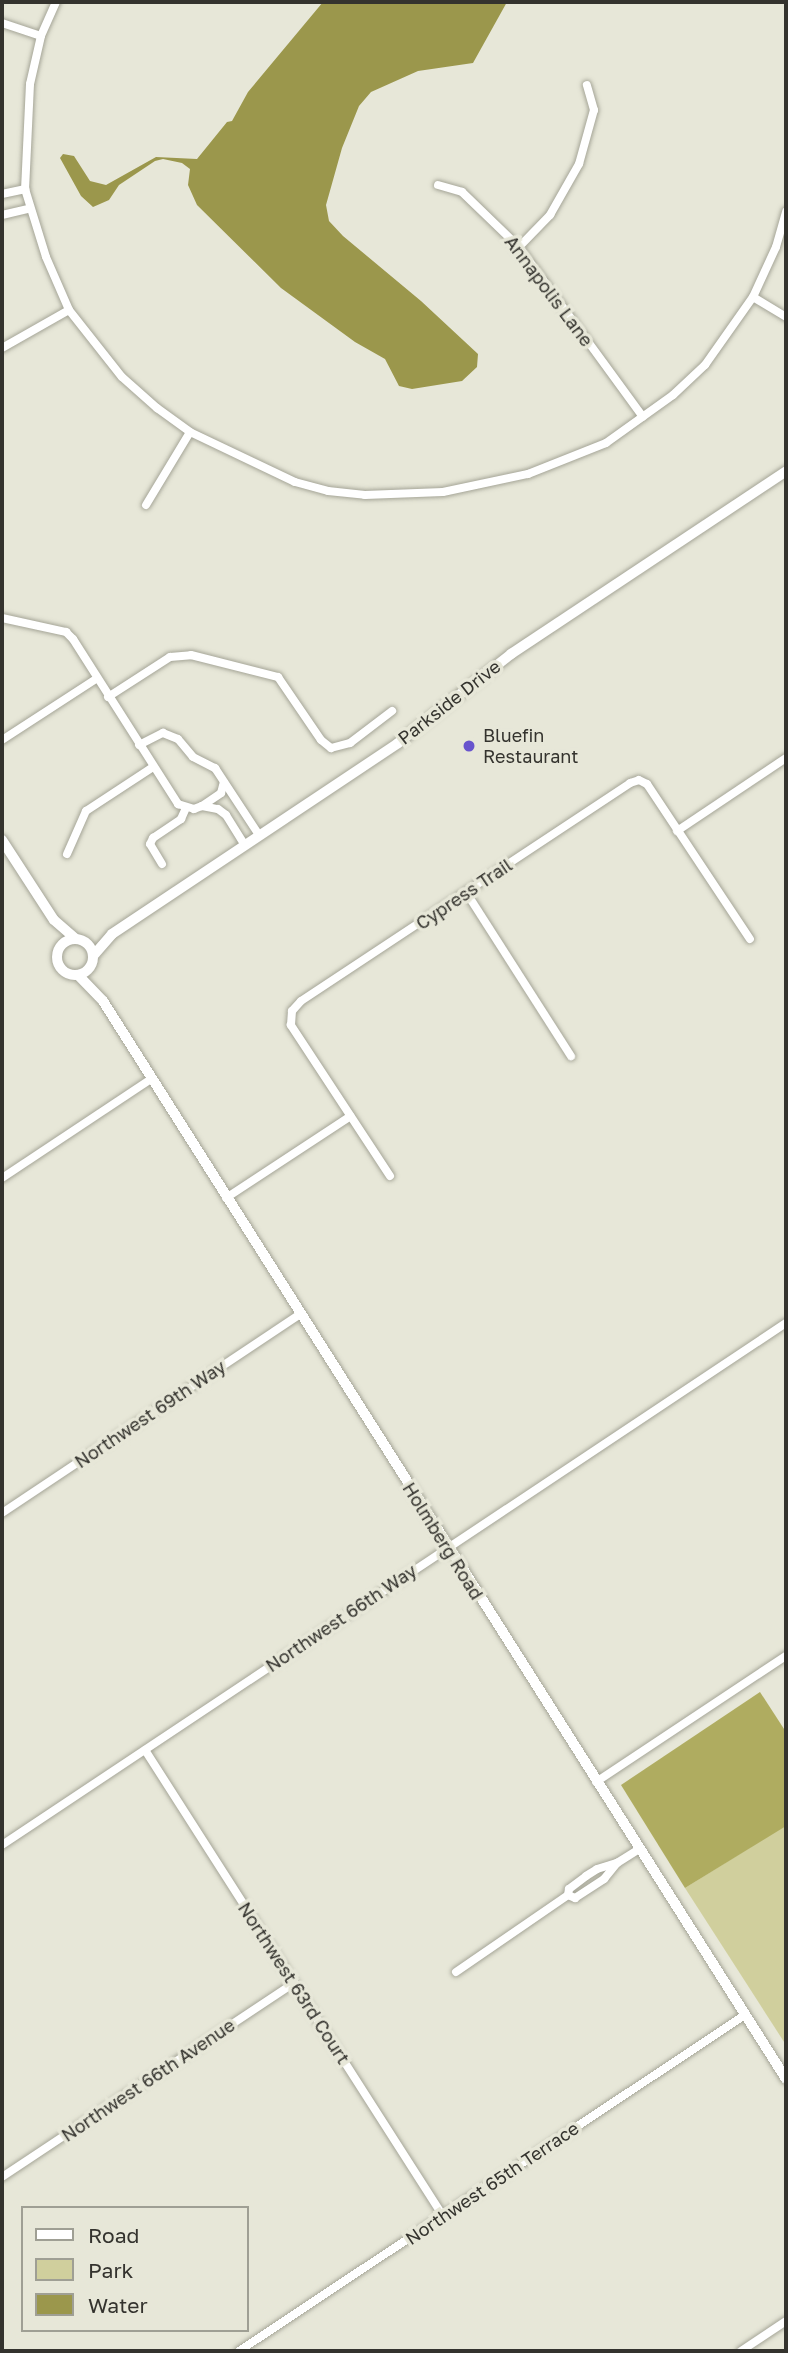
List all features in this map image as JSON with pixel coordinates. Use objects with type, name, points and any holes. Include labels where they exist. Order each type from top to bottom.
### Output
[{"type":"street","points":[[56,2],[41,36],[30,84],[25,189],[29,209],[68,310],[122,377],[190,432],[295,482],[328,491],[404,496],[443,492],[528,474],[606,443],[673,394],[705,365],[753,297],[776,247],[786,211]]},
{"type":"street","points":[[2,23],[41,36]]},
{"type":"street","points":[[519,247],[550,215],[579,164],[594,110],[587,85]]},
{"type":"street","name":"Annapolis Lane","points":[[438,185],[462,192],[519,247],[643,417]]},
{"type":"street","points":[[2,194],[25,189]]},
{"type":"street","points":[[2,215],[29,209]]},
{"type":"street","points":[[753,297],[786,317]]},
{"type":"street","points":[[2,348],[68,310]]},
{"type":"street","points":[[146,505],[190,432]]},
{"type":"street","name":"Parkside Drive","points":[[93,959],[112,934],[398,743],[511,654],[786,471]]},
{"type":"street","points":[[2,618],[66,632],[74,639],[96,679],[178,804],[186,808],[202,806],[218,809],[226,815],[245,845]]},
{"type":"street","points":[[108,697],[170,657],[191,654],[278,677],[321,740],[331,748],[350,743],[392,710]]},
{"type":"street","points":[[2,740],[96,679]]},
{"type":"street","points":[[139,745],[156,734],[172,736],[192,757],[215,768],[259,835]]},
{"type":"street","points":[[750,939],[677,831],[786,758]]},
{"type":"street","points":[[67,854],[86,811],[153,767]]},
{"type":"street","name":"Cypress Trail","points":[[351,1116],[291,1025],[292,1012],[301,1001],[630,783],[639,780],[647,784],[677,831]]},
{"type":"street","points":[[202,806],[221,793],[224,782]]},
{"type":"street","points":[[162,864],[150,845],[153,838],[181,819],[186,808]]},
{"type":"street","points":[[3,844],[54,920],[90,947],[93,959],[88,970],[78,975],[67,973],[60,965],[60,949],[54,920]]},
{"type":"street","points":[[466,892],[571,1056]]},
{"type":"street","name":"Parkside Drive","points":[[79,940],[112,934]]},
{"type":"street","points":[[60,949],[66,942],[79,940]]},
{"type":"street","name":"Holmberg Road","points":[[93,959],[103,1002]]},
{"type":"street","name":"Holmberg Road","points":[[78,975],[103,1002],[299,1315],[786,2078]]},
{"type":"street","points":[[2,1178],[151,1079]]},
{"type":"street","points":[[226,1198],[351,1116],[390,1177]]},
{"type":"street","name":"Northwest 69th Way","points":[[2,1513],[299,1315]]},
{"type":"street","name":"Northwest 66th Way","points":[[2,1844],[786,1323]]},
{"type":"street","points":[[596,1782],[786,1656]]},
{"type":"street","name":"Northwest 63rd Court","points":[[145,1750],[443,2216]]},
{"type":"street","points":[[568,1895],[575,1898],[596,1885],[617,1863],[639,1849]]},
{"type":"street","points":[[456,1972],[568,1895],[569,1889],[597,1868],[617,1863]]},
{"type":"street","name":"Northwest 66th Avenue","points":[[2,2177],[294,1983]]},
{"type":"street","name":"Northwest 65th Terrace","points":[[239,2351],[746,2015]]},
{"type":"street","points":[[741,2351],[786,2321]]},
{"type":"green space","points":[[786,1825],[786,2045],[685,1888]]},
{"type":"shaded area","points":[[760,1692],[786,1732],[786,1826],[685,1888],[621,1785]]},
{"type":"water","points":[[323,2],[507,2],[473,63],[418,71],[371,92],[359,106],[342,148],[326,205],[329,221],[343,236],[421,301],[478,354],[477,367],[462,381],[412,389],[399,386],[385,359],[355,342],[281,288],[197,205],[188,185],[190,169],[182,163],[163,159],[155,161],[119,185],[109,200],[93,207],[81,196],[60,158],[63,154],[74,156],[90,181],[106,185],[156,157],[197,159],[227,122],[232,121],[248,92]]},
{"type":"place","name":"Bluefin Restaurant","points":[[469,746]]}]
